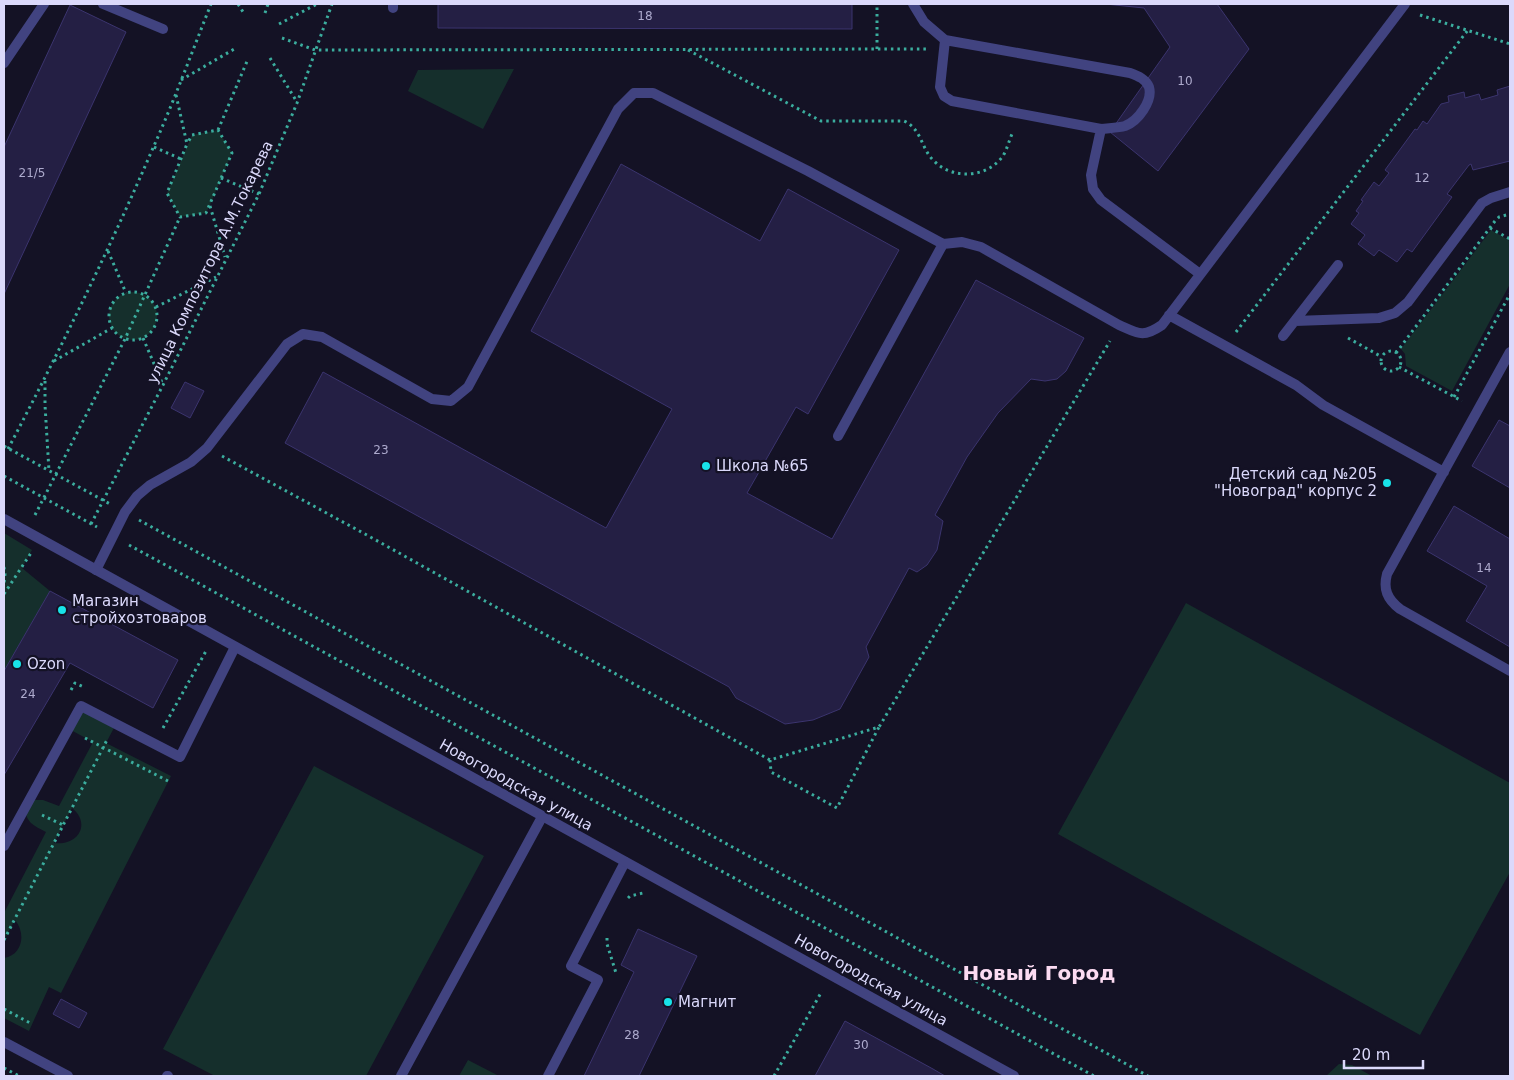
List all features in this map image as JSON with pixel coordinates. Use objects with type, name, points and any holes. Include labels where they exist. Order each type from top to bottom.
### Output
[{"type":"street","points":[[4,63],[44,4]]},
{"type":"street","points":[[103,4],[163,29]]},
{"type":"street","points":[[913,4],[924,22],[944,45],[1130,73],[1143,78],[1149,88],[1148,98],[1140,116],[1125,126],[1101,128],[952,101],[944,96],[940,87],[944,45]]},
{"type":"street","points":[[96,570],[125,512],[137,496],[150,486],[191,462],[207,448],[286,344],[303,334],[322,336],[432,399],[452,401],[468,387],[618,109],[634,93],[653,93],[808,171],[943,244],[962,242],[981,247],[1119,325],[1137,334],[1150,334],[1162,325],[1405,4]]},
{"type":"street","points":[[1101,128],[1091,175],[1093,188],[1101,200],[1200,274]]},
{"type":"street","points":[[1295,321],[1379,318],[1395,313],[1410,301],[1482,204],[1491,198],[1510,192]]},
{"type":"street","points":[[838,436],[943,244]]},
{"type":"street","points":[[1283,336],[1338,265]]},
{"type":"street","points":[[1169,315],[1296,385],[1323,405],[1444,472]]},
{"type":"street","points":[[1510,352],[1387,574],[1385,584],[1386,594],[1391,602],[1400,609],[1510,671]]},
{"type":"street","name":"Новогородская улица","points":[[4,519],[1014,1076]]},
{"type":"street","points":[[4,846],[81,706],[180,757],[235,647]]},
{"type":"street","points":[[401,1076],[542,817]]},
{"type":"street","points":[[548,1076],[598,980],[571,966],[625,862]]},
{"type":"street","points":[[4,1042],[68,1076]]},
{"type":"path","points":[[8,449],[46,378],[108,251],[154,147],[211,4]]},
{"type":"path","points":[[238,4],[245,15]]},
{"type":"path","points":[[265,13],[268,4]]},
{"type":"path","points":[[279,24],[317,4]]},
{"type":"path","name":"улица Композитора А.М.Токарева","points":[[91,524],[258,194],[298,102],[332,4]]},
{"type":"path","points":[[877,49],[878,4]]},
{"type":"path","points":[[1415,14],[1510,44]]},
{"type":"path","points":[[1225,347],[1468,30]]},
{"type":"path","points":[[282,38],[315,50],[877,49],[944,45]]},
{"type":"path","points":[[181,80],[236,48]]},
{"type":"path","points":[[688,50],[821,121],[904,121],[916,130],[925,150],[934,162],[947,170],[963,175],[976,174],[998,161],[1004,154],[1012,134]]},
{"type":"path","points":[[270,58],[298,102]]},
{"type":"path","points":[[218,130],[248,59]]},
{"type":"path","points":[[175,93],[187,144]]},
{"type":"path","points":[[180,217],[167,193],[187,144],[192,135],[218,130]]},
{"type":"path","points":[[180,217],[206,214],[210,205],[232,153],[218,130]]},
{"type":"path","points":[[154,147],[181,159]]},
{"type":"path","points":[[221,178],[258,194]]},
{"type":"path","points":[[210,205],[226,258]]},
{"type":"path","points":[[1396,353],[1497,219],[1510,214]]},
{"type":"path","points":[[32,521],[125,339],[180,217]]},
{"type":"path","points":[[1490,228],[1510,239]]},
{"type":"path","points":[[108,251],[126,293]]},
{"type":"path","points":[[156,307],[217,277]]},
{"type":"path","points":[[134,292],[145,295],[156,307],[158,316],[155,326],[143,338],[125,339],[112,328],[109,319],[110,309],[118,297],[126,293],[134,292]]},
{"type":"path","points":[[1454,396],[1510,294]]},
{"type":"path","points":[[770,760],[771,772],[837,808],[879,727],[1119,325]]},
{"type":"path","points":[[54,361],[112,328]]},
{"type":"path","points":[[143,338],[163,385]]},
{"type":"path","points":[[1385,353],[1396,353],[1400,359],[1399,366],[1395,370],[1387,370],[1381,362],[1382,357],[1385,353]]},
{"type":"path","points":[[1399,366],[1478,410]]},
{"type":"path","points":[[46,378],[45,405],[48,471]]},
{"type":"path","points":[[4,446],[1148,1076]]},
{"type":"path","points":[[207,448],[374,538],[770,760],[879,727]]},
{"type":"path","points":[[4,476],[1094,1076]]},
{"type":"path","points":[[4,594],[32,550]]},
{"type":"path","points":[[4,567],[4,585]]},
{"type":"path","points":[[4,940],[116,724]]},
{"type":"path","points":[[69,729],[168,781]]},
{"type":"path","points":[[774,1076],[824,988]]},
{"type":"path","points":[[4,1009],[32,1024]]},
{"type":"path","points":[[4,1068],[19,1076]]},
{"type":"green space","points":[[514,69],[483,129],[408,91],[418,70]]},
{"type":"green space","points":[[218,130],[232,153],[210,205],[206,213],[180,217],[167,193],[192,135]]},
{"type":"green space","points":[[1491,230],[1510,241],[1510,284],[1452,391],[1406,366],[1405,354],[1401,349]]},
{"type":"green space","points":[[128,292],[138,292],[150,299],[157,311],[157,321],[150,333],[138,340],[128,340],[120,336],[113,329],[109,321],[109,311],[113,303],[120,296]]},
{"type":"green space","points":[[4,533],[32,550],[22,568],[50,591],[4,671]]},
{"type":"green space","points":[[1186,603],[1510,783],[1510,872],[1420,1035],[1058,834]]},
{"type":"green space","points":[[81,706],[116,724],[106,743],[171,776],[61,993],[49,987],[29,1031],[4,1018],[4,958],[15,953],[19,948],[21,931],[15,920],[4,940],[4,913],[46,832],[29,820],[25,807],[34,800],[43,800],[59,806],[93,742],[69,729]],"holes":[[[72,808],[78,814],[81,826],[80,832],[76,837],[63,843],[54,843]]]},
{"type":"green space","points":[[314,766],[484,856],[366,1076],[215,1076],[163,1049]]},
{"type":"green space","points":[[468,1060],[499,1076],[459,1076]]},
{"type":"green space","points":[[1339,1064],[1352,1065],[1372,1076],[1326,1076]]},
{"type":"building","points":[[438,4],[852,4],[852,29],[438,28]]},
{"type":"building","points":[[1105,4],[1217,4],[1249,49],[1158,171],[1110,132],[1170,47],[1144,8]]},
{"type":"building","points":[[70,5],[126,32],[4,294],[4,147]]},
{"type":"building","points":[[1510,86],[1510,161],[1473,170],[1471,164],[1469,165],[1447,194],[1452,197],[1412,252],[1407,249],[1397,262],[1379,250],[1374,256],[1358,244],[1365,235],[1351,224],[1359,213],[1356,211],[1363,201],[1361,200],[1374,182],[1379,186],[1389,173],[1385,170],[1415,129],[1417,130],[1423,121],[1427,124],[1441,104],[1449,102],[1448,96],[1464,92],[1465,98],[1479,94],[1481,100],[1498,95],[1497,90]]},
{"type":"building","points":[[621,164],[760,241],[788,189],[899,250],[808,414],[796,407],[747,493],[832,539],[976,280],[1084,338],[1066,371],[1057,379],[1045,381],[1031,379],[998,413],[967,457],[935,515],[943,521],[937,550],[927,565],[917,572],[909,568],[866,647],[869,657],[840,709],[813,720],[785,724],[736,698],[729,687],[285,443],[323,372],[606,528],[672,409],[531,331]]},
{"type":"building","points":[[185,382],[204,391],[190,418],[171,408]]},
{"type":"building","points":[[1499,420],[1510,426],[1510,488],[1472,466]]},
{"type":"building","points":[[1454,506],[1510,539],[1510,647],[1466,621],[1487,586],[1427,551]]},
{"type":"building","points":[[50,591],[178,660],[153,708],[70,663],[4,775],[4,671]]},
{"type":"building","points":[[638,929],[697,956],[639,1076],[584,1076],[634,972],[621,965]]},
{"type":"building","points":[[61,999],[87,1013],[79,1028],[53,1014]]},
{"type":"building","points":[[845,1021],[933,1069],[945,1076],[815,1076]]},
{"type":"place","name":"Школа №65","points":[[706,466]]},
{"type":"place","name":"Детский сад №205 \"Новоград\" корпус 2","points":[[1387,483]]},
{"type":"place","name":"Магазин стройхозтоваров","points":[[62,610]]},
{"type":"place","name":"Ozon","points":[[17,664]]},
{"type":"place","name":"Магнит","points":[[668,1002]]},
{"type":"district","name":"Новый Город","points":[[1039,973]]}]
